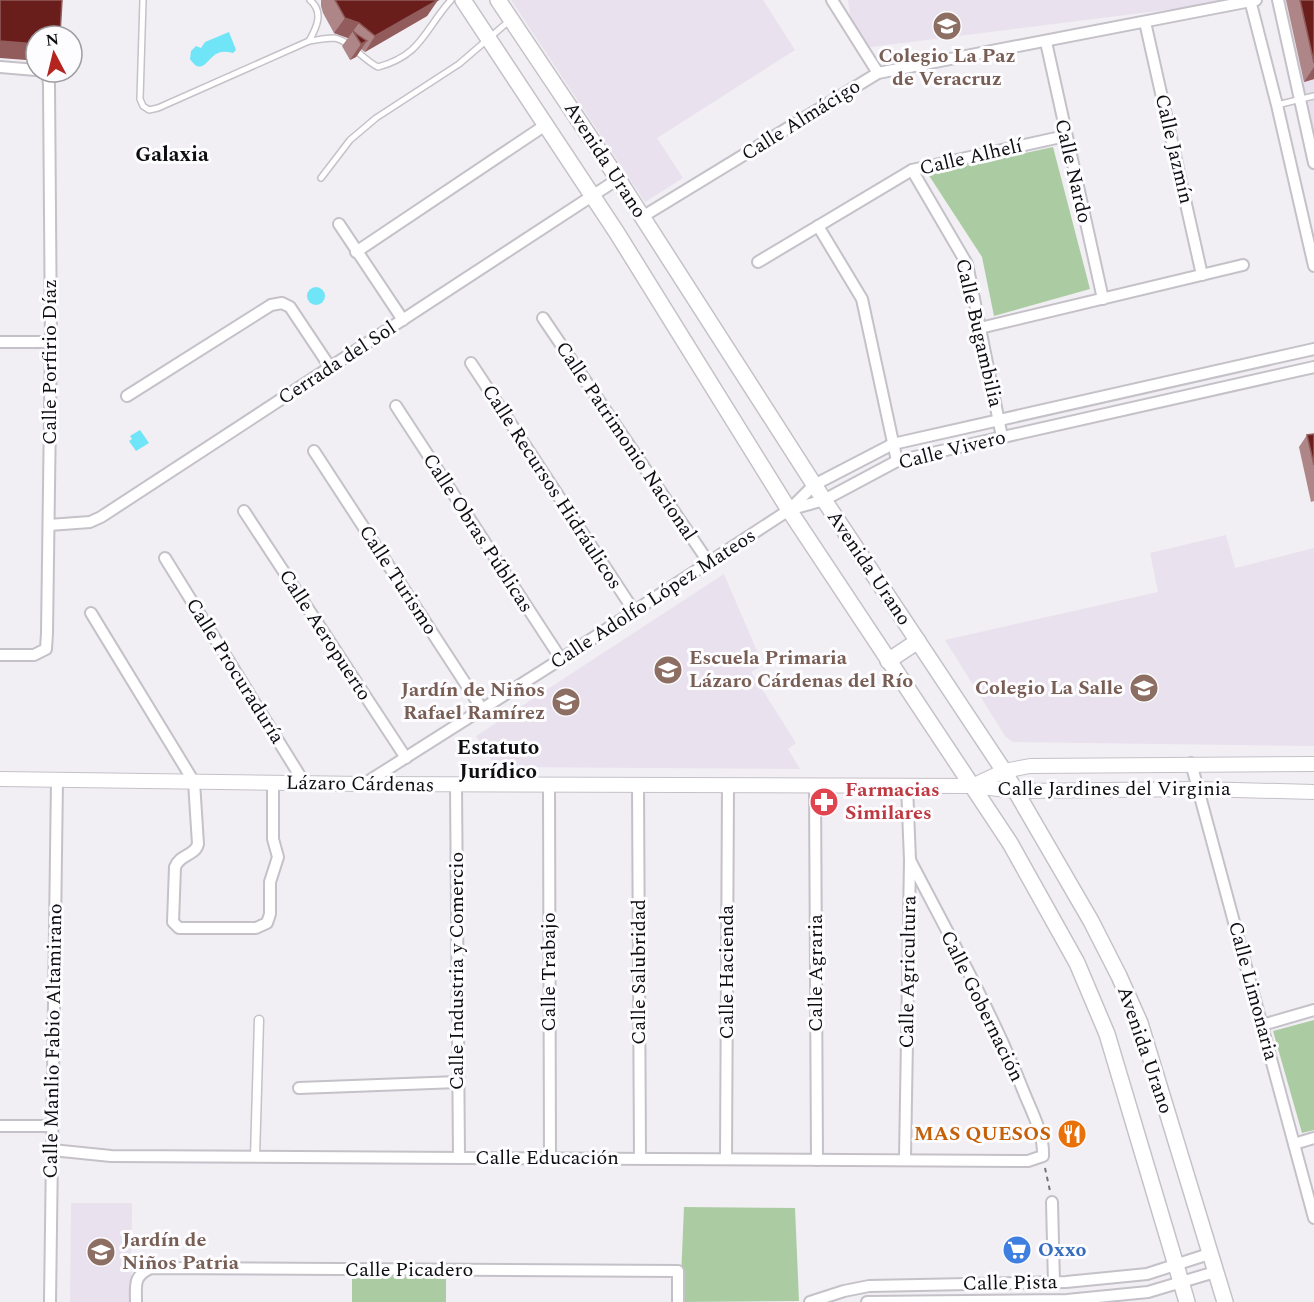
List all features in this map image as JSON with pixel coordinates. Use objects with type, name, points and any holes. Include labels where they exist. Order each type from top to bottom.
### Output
[{"type":"main road","name":"Avenida Urano","points":[[463,0],[593,195],[789,510],[1010,843],[1065,938],[1091,992],[1107,1034],[1187,1302]]},
{"type":"main road","name":"Avenida Urano","points":[[498,0],[618,179],[814,485],[1004,771],[1091,921],[1140,1023],[1225,1302]]},
{"type":"main road","points":[[888,661],[918,641]]},
{"type":"street","points":[[832,0],[878,73]]},
{"type":"street","points":[[1252,0],[1314,266]]},
{"type":"street","name":"Calle Almácigo","points":[[642,217],[878,73],[1252,0]]},
{"type":"street","points":[[1278,0],[1314,164]]},
{"type":"street","name":"Calle Jazmín","points":[[1145,22],[1202,275]]},
{"type":"street","name":"Calle Nardo","points":[[1046,42],[1102,299]]},
{"type":"street","points":[[0,67],[24,69]]},
{"type":"street","name":"Calle Porfirio Díaz","points":[[0,655],[34,655],[46,649],[51,342],[45,84]]},
{"type":"street","points":[[356,252],[547,124]]},
{"type":"street","name":"Calle Alhelí","points":[[758,262],[912,170],[1065,136]]},
{"type":"street","name":"Calle Bugambilia","points":[[912,170],[967,264],[1002,437]]},
{"type":"street","name":"Cerrada del Sol","points":[[49,525],[90,522],[101,517],[618,179]]},
{"type":"street","points":[[339,224],[403,320]]},
{"type":"street","points":[[818,226],[862,299],[897,461]]},
{"type":"street","points":[[980,328],[1243,265]]},
{"type":"street","points":[[127,396],[271,305],[282,303],[290,308],[330,367]]},
{"type":"street","name":"Calle Patrimonio Nacional","points":[[543,318],[709,563]]},
{"type":"street","points":[[0,342],[51,342]]},
{"type":"street","name":"Calle Vivero","points":[[789,510],[814,485],[893,444],[1314,349]]},
{"type":"street","name":"Calle Recursos Hidráulicos","points":[[471,363],[634,611]]},
{"type":"street","name":"Calle Vivero","points":[[789,510],[824,500],[897,461],[1314,367]]},
{"type":"street","points":[[1164,383],[1167,400]]},
{"type":"street","points":[[1098,398],[1102,415]]},
{"type":"street","name":"Calle Obras Públicas","points":[[396,406],[561,659]]},
{"type":"street","name":"Calle Turismo","points":[[314,451],[482,709]]},
{"type":"street","name":"Calle Adolfo López Mateos","points":[[364,784],[789,510]]},
{"type":"street","name":"Calle Aeropuerto","points":[[244,511],[406,758]]},
{"type":"street","name":"Calle Procuraduría","points":[[165,558],[305,784]]},
{"type":"street","points":[[91,613],[194,782],[198,844],[194,852],[177,860],[175,867],[173,922],[179,928],[256,928],[267,923],[270,914],[270,882],[278,857],[273,839],[273,783]]},
{"type":"street","name":"Calle Jardines del Virginia","points":[[972,786],[1004,771],[1030,766],[1191,763],[1314,764]]},
{"type":"street","name":"Calle Limonaria","points":[[1191,763],[1314,1218]]},
{"type":"street","name":"Lázaro Cárdenas","points":[[0,779],[305,784],[972,786]]},
{"type":"street","name":"Calle Manlio Fabio Altamirano","points":[[50,1302],[57,780]]},
{"type":"street","name":"Calle Industria y Comercio","points":[[456,785],[459,1158]]},
{"type":"street","name":"Calle Trabajo","points":[[549,785],[550,1158]]},
{"type":"street","name":"Calle Salubridad","points":[[638,785],[640,1158]]},
{"type":"street","name":"Calle Hacienda","points":[[726,1159],[728,785]]},
{"type":"street","name":"Calle Agraria","points":[[815,786],[817,1160]]},
{"type":"street","name":"Calle Agricultura","points":[[905,1159],[910,860],[907,786]]},
{"type":"street","name":"Calle Jardines del Virginia","points":[[972,786],[1016,791],[1198,789],[1314,792]]},
{"type":"street","name":"Calle Gobernación","points":[[910,860],[1016,1072],[1039,1129],[1043,1156]]},
{"type":"street","points":[[1262,1025],[1314,1010]]},
{"type":"street","points":[[255,1157],[259,1020]]},
{"type":"street","points":[[299,1088],[458,1082]]},
{"type":"street","points":[[0,1126],[53,1126]]},
{"type":"street","points":[[1294,1144],[1314,1138]]},
{"type":"street","name":"Calle Educación","points":[[52,1150],[111,1156],[255,1157],[1028,1161],[1043,1156]]},
{"type":"street","points":[[1052,1202],[1054,1283]]},
{"type":"street","name":"Calle Pista","points":[[810,1302],[869,1286],[1054,1283],[1148,1274],[1209,1254]]},
{"type":"street","name":"Calle Picadero","points":[[136,1302],[136,1282],[141,1272],[150,1268],[678,1271],[678,1302]]},
{"type":"street","name":"Calle Pista","points":[[867,1302],[1067,1301],[1149,1292],[1215,1272]]},
{"type":"street","points":[[1066,1282],[1067,1301]]},
{"type":"street","points":[[967,1283],[967,1301]]},
{"type":"lane","points":[[143,0],[140,99],[148,110],[158,108],[309,41],[334,38],[347,43],[367,62],[378,67],[395,62],[417,46],[451,0]]},
{"type":"lane","points":[[309,41],[319,21],[315,4],[310,0]]},
{"type":"lane","points":[[321,178],[350,140],[459,64],[512,20]]},
{"type":"lane","points":[[1277,105],[1314,96]]},
{"type":"path","points":[[1043,1156],[1052,1202]]},
{"type":"shaded area","points":[[511,0],[763,0],[795,50],[657,138],[683,178],[645,202]]},
{"type":"shaded area","name":"Colegio La Paz de Veracruz","points":[[848,0],[1229,0],[1229,2],[855,49]]},
{"type":"shaded area","points":[[1278,0],[1314,0],[1314,154]]},
{"type":"shaded area","name":"Colegio La Salle","points":[[1226,535],[1235,568],[1314,548],[1314,746],[1013,742],[1005,736],[945,640],[1158,592],[1150,553]]},
{"type":"shaded area","name":"Escuela Primaria Lázaro Cárdenas del Río","points":[[724,574],[763,665],[751,672],[796,743],[788,749],[800,769],[496,767],[476,736]]},
{"type":"shaded area","name":"Jardín de Niños Patria","points":[[71,1203],[132,1203],[131,1302],[70,1302]]},
{"type":"green space","points":[[1053,147],[1090,289],[994,316],[982,257],[928,174]]},
{"type":"green space","points":[[1314,1020],[1314,1130],[1302,1133],[1273,1031]]},
{"type":"green space","points":[[684,1207],[795,1208],[799,1301],[680,1302]]},
{"type":"green space","points":[[352,1267],[446,1269],[446,1302],[352,1302]]},
{"type":"water","points":[[229,32],[236,50],[233,53],[218,53],[201,66],[194,64],[190,59],[191,51],[196,46],[201,48],[205,42]]},
{"type":"water","points":[[316,287],[322,290],[325,296],[322,302],[316,305],[310,302],[307,296],[310,290]]},
{"type":"water","points":[[140,430],[149,443],[136,451],[129,441],[132,439],[130,436]]},
{"type":"building","points":[[0,0],[62,0],[61,24],[24,24],[24,43],[0,41]]},
{"type":"building","points":[[335,0],[438,0],[375,36],[359,23],[345,18]]},
{"type":"building","points":[[1300,0],[1314,0],[1314,63]]},
{"type":"building","points":[[353,31],[358,35],[367,41],[361,44]]},
{"type":"building","points":[[1314,434],[1314,465],[1307,435]]},
{"type":"place","name":"Colegio La Paz de Veracruz","points":[[947,26]]},
{"type":"place","name":"Escuela Primaria Lázaro Cárdenas del Río","points":[[668,670]]},
{"type":"place","name":"Colegio La Salle","points":[[1144,688]]},
{"type":"place","name":"Jardín de Niños Rafael Ramírez","points":[[566,702]]},
{"type":"place","name":"Farmacias Similares","points":[[824,802]]},
{"type":"place","name":"MAS QUESOS","points":[[1072,1134]]},
{"type":"place","name":"Oxxo","points":[[1017,1250]]},
{"type":"place","name":"Jardín de Niños Patria","points":[[101,1252]]},
{"type":"district","name":"Galaxia","points":[[172,155]]},
{"type":"district","name":"Estatuto Jurídico","points":[[498,760]]}]
